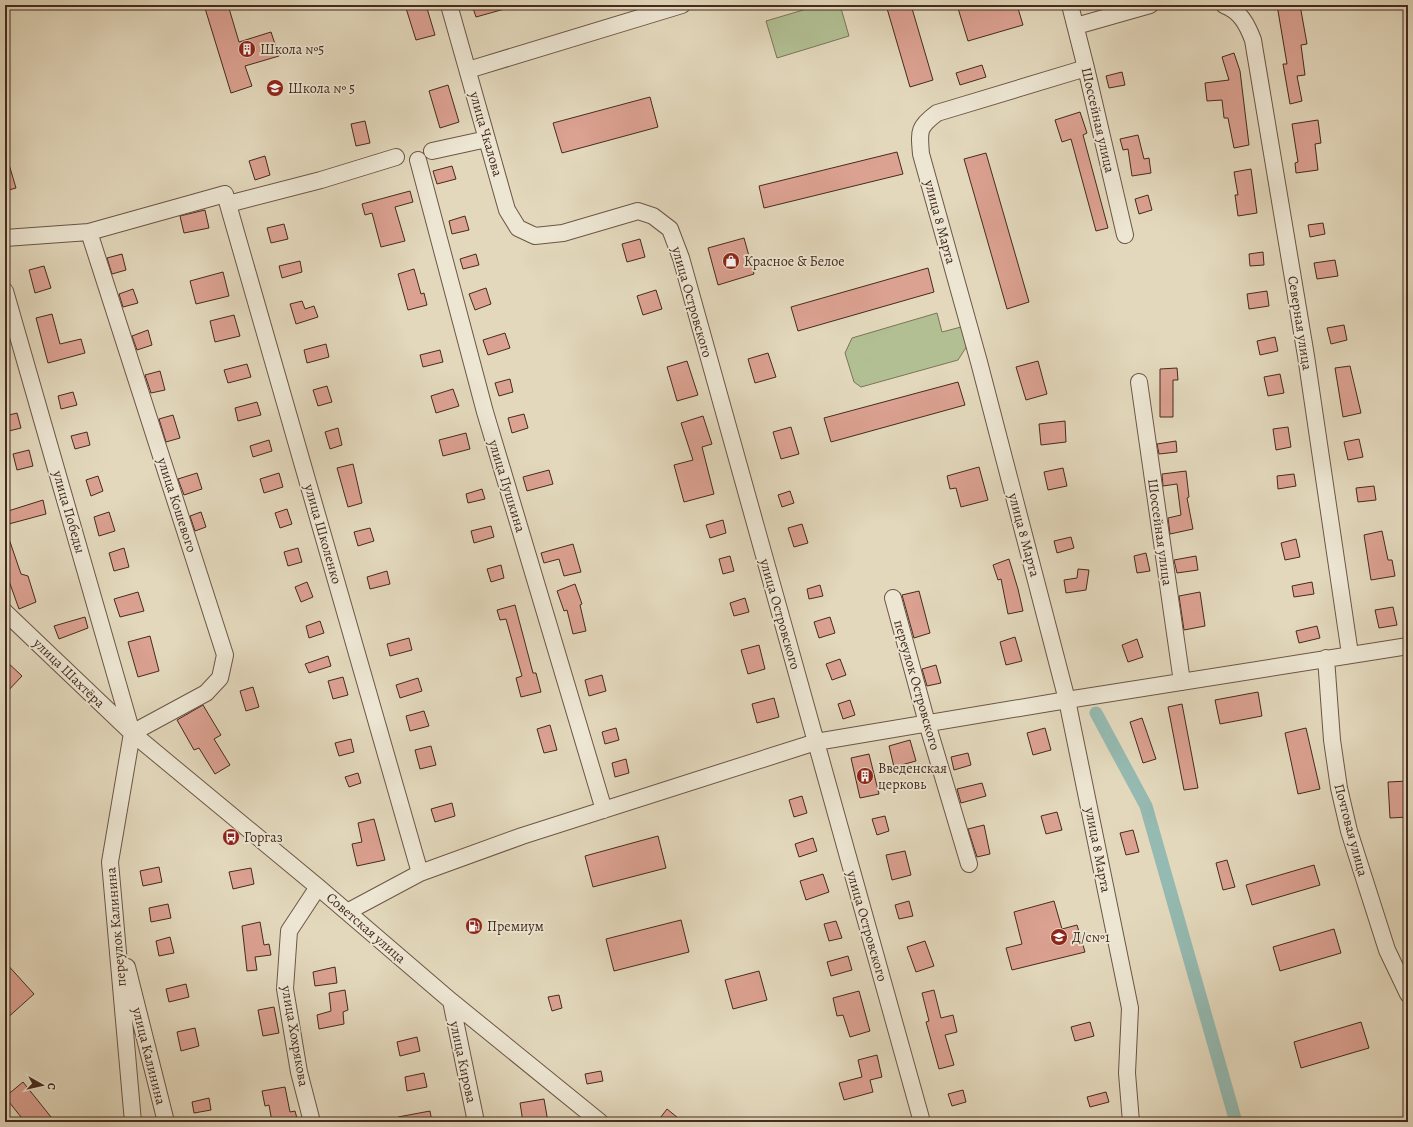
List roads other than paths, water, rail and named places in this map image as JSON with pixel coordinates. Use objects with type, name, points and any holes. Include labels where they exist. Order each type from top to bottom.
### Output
[{"type":"street","name":"улица Чкалова","points":[[449,5],[507,210],[518,228],[535,236],[550,234]]},
{"type":"street","points":[[468,70],[682,5]]},
{"type":"street","name":"Шоссейная улица","points":[[1070,5],[1125,235]]},
{"type":"street","points":[[1076,26],[1150,5]]},
{"type":"street","name":"Северная улица","points":[[1224,5],[1233,8],[1242,18],[1253,40],[1306,356],[1350,654]]},
{"type":"street","name":"улица 8 Марта","points":[[1086,68],[937,113],[924,123],[919,136],[921,154],[979,362],[1068,700],[1130,1008],[1127,1072],[1131,1122]]},
{"type":"street","points":[[432,151],[487,139]]},
{"type":"street","points":[[5,238],[89,232],[226,199],[321,180],[396,157]]},
{"type":"street","name":"улица Пушкина","points":[[418,160],[484,412],[604,810]]},
{"type":"street","name":"улица Школенко","points":[[226,199],[420,873]]},
{"type":"street","name":"улица Островского","points":[[550,234],[563,232],[638,211],[653,216],[670,229],[683,265],[922,1122]]},
{"type":"street","name":"улица Кошевого","points":[[89,232],[225,655],[220,678],[206,693],[132,733]]},
{"type":"street","name":"улица Победы","points":[[5,292],[132,733]]},
{"type":"street","name":"Шоссейная улица","points":[[1138,382],[1182,682]]},
{"type":"street","name":"переулок Островского","points":[[892,598],[927,723],[970,864]]},
{"type":"street","name":"улица Шахтёра","points":[[5,612],[132,733]]},
{"type":"street","points":[[347,912],[420,873],[522,836],[816,742],[1350,654],[1408,646]]},
{"type":"street","name":"Почтовая улица","points":[[1326,658],[1332,740],[1339,788],[1344,810],[1387,950],[1408,994]]},
{"type":"street","name":"Советская улица","points":[[132,733],[318,887],[451,1001],[600,1122]]},
{"type":"street","name":"переулок Калинина","points":[[132,733],[110,862],[132,1122]]},
{"type":"street","name":"улица Хохрякова","points":[[312,1122],[299,1072],[285,989],[289,931],[318,887]]},
{"type":"street","name":"улица Калинина","points":[[115,921],[166,1122]]},
{"type":"street","name":"улица Кирова","points":[[451,1001],[476,1122]]},
{"type":"waterway","points":[[1096,713],[1146,806],[1236,1122]]},
{"type":"place","name":"Школа №5","points":[[247,49]]},
{"type":"place","name":"Школа № 5","points":[[275,88]]},
{"type":"place","name":"Красное & Белое","points":[[731,261]]},
{"type":"place","name":"Введенская церковь","points":[[865,776]]},
{"type":"place","name":"Горгаз","points":[[231,837]]},
{"type":"place","name":"Премиум","points":[[474,926]]},
{"type":"place","name":"Д/с№1","points":[[1059,937]]}]
